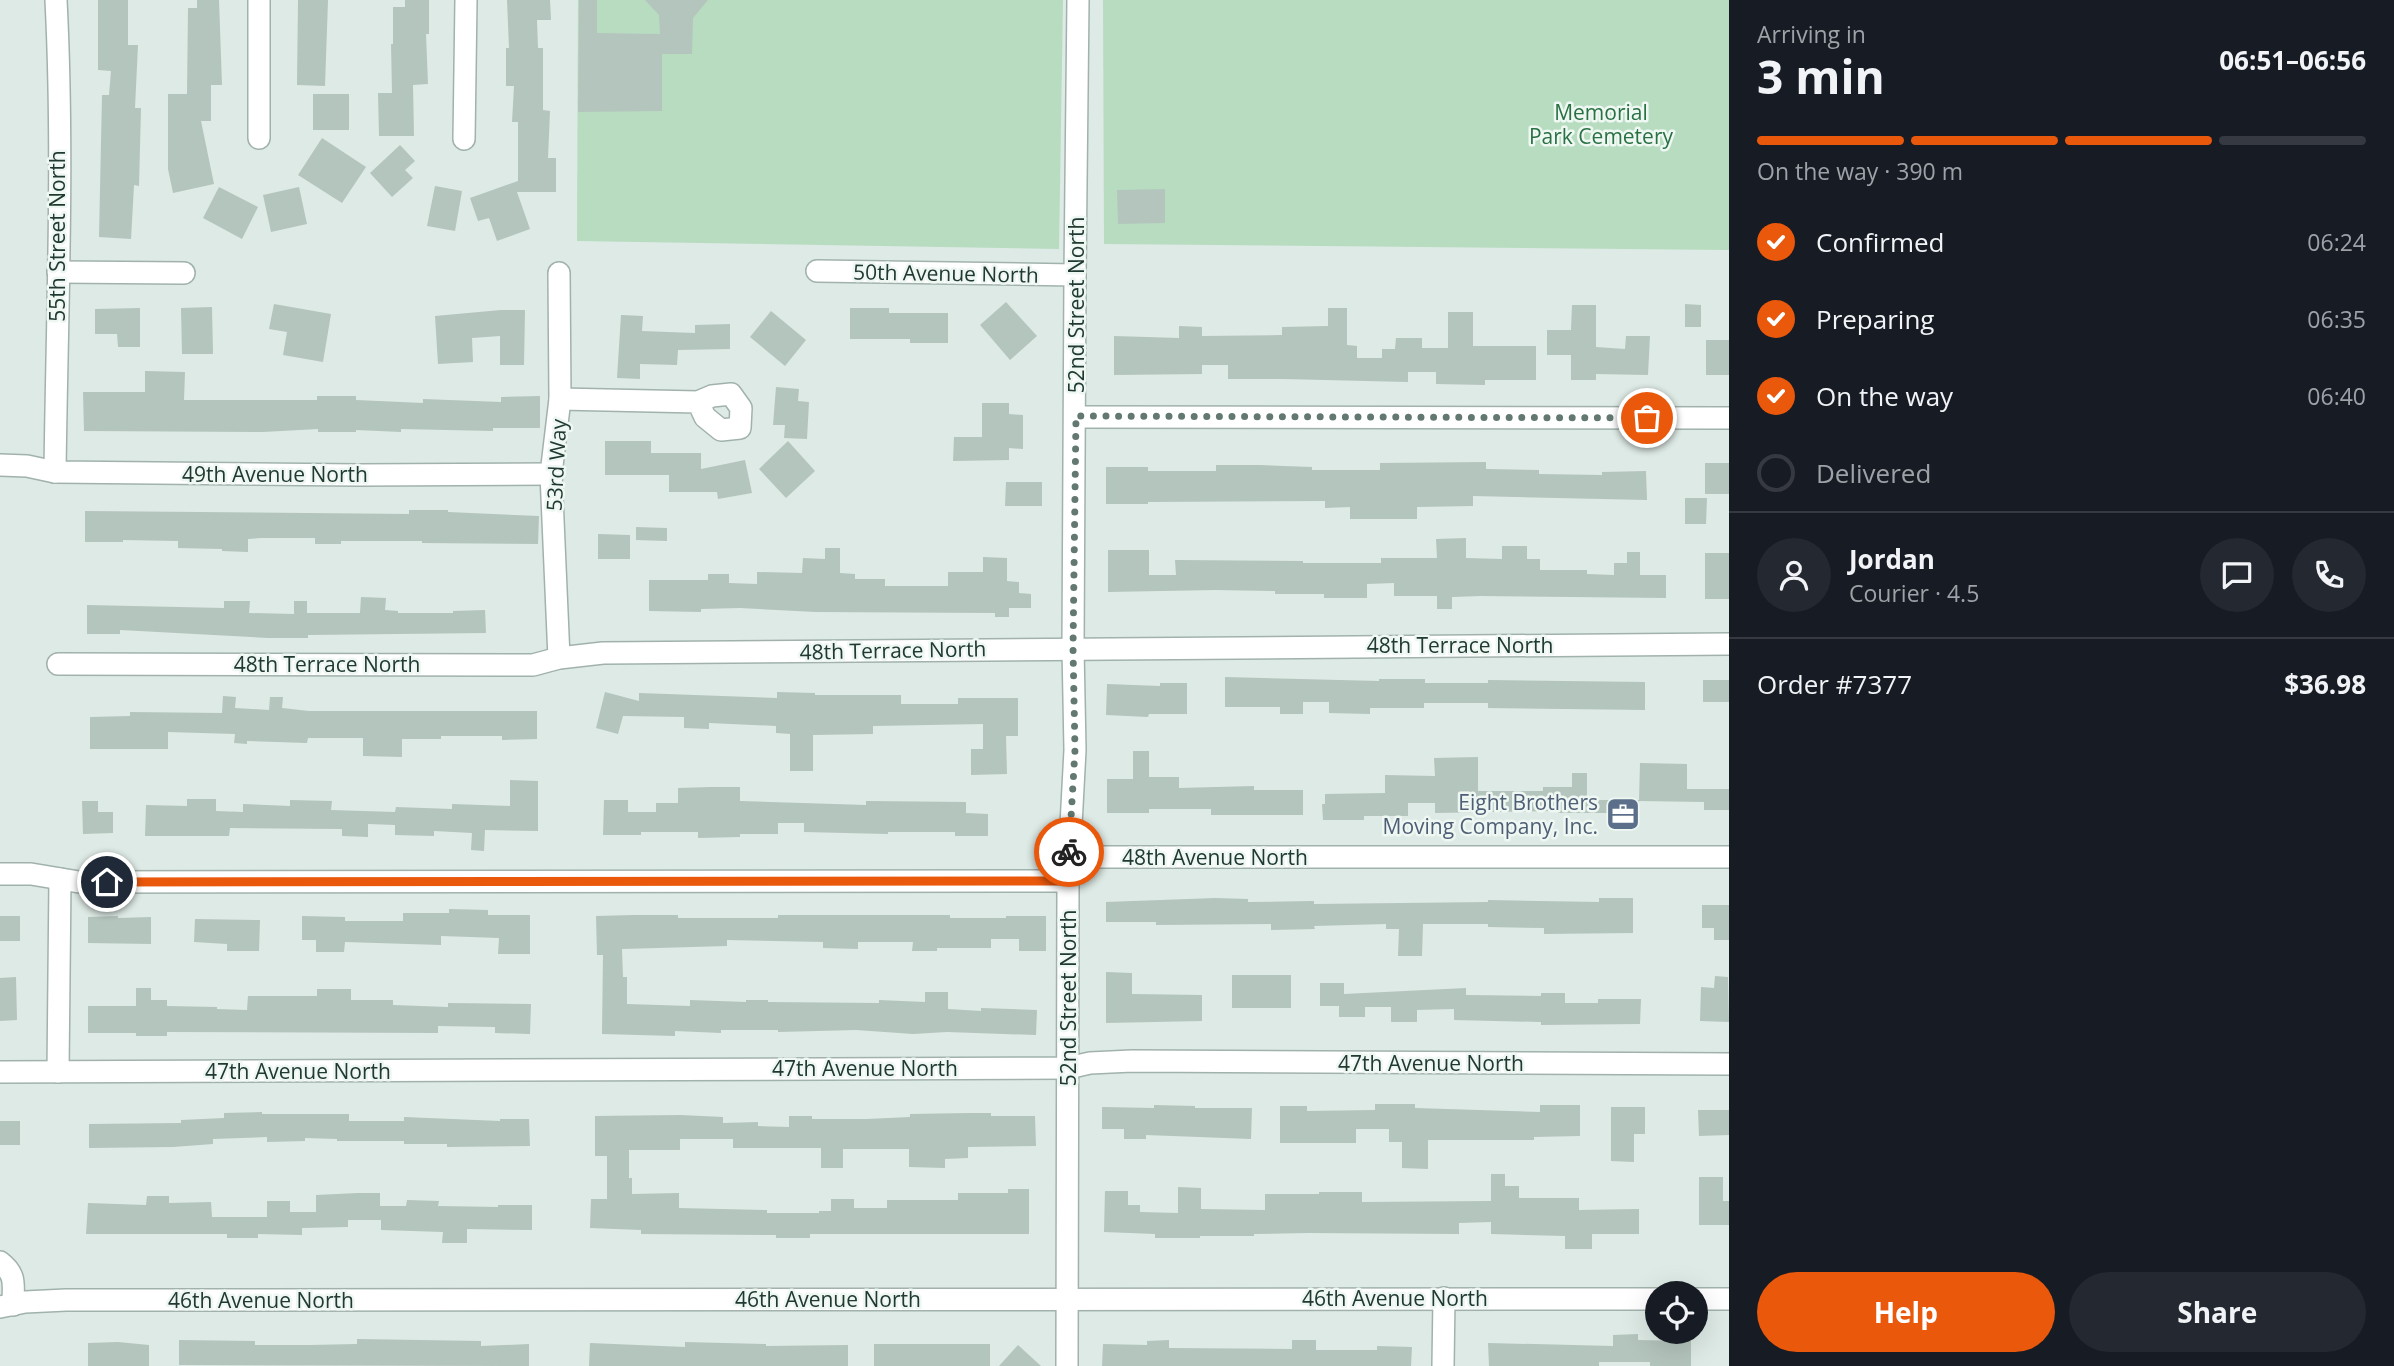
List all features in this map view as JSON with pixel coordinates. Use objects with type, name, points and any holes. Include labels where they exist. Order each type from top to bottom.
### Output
[{"type":"street","name":"55th Street North","points":[[55,472],[58,272],[56,0]]},
{"type":"street","points":[[259,0],[259,138]]},
{"type":"street","points":[[464,139],[466,0]]},
{"type":"street","name":"52nd Street North","points":[[1067,1366],[1068,881],[1075,750],[1073,648],[1078,0]]},
{"type":"street","name":"50th Avenue North","points":[[817,271],[1075,275]]},
{"type":"street","points":[[58,272],[184,273]]},
{"type":"street","name":"53rd Way","points":[[559,273],[560,400],[551,474],[559,658]]},
{"type":"street","points":[[560,400],[698,402]]},
{"type":"street","points":[[1076,416],[1729,418]]},
{"type":"street","name":"49th Avenue North","points":[[0,465],[27,466],[55,472],[551,474]]},
{"type":"street","name":"48th Terrace North","points":[[58,664],[533,665],[559,658],[603,653],[1729,644]]},
{"type":"street","name":"48th Avenue North","points":[[1068,881],[1084,857],[1729,857]]},
{"type":"street","points":[[0,874],[31,874],[79,882],[1068,881]]},
{"type":"street","points":[[58,1072],[60,878]]},
{"type":"street","name":"47th Avenue North","points":[[0,1072],[1068,1068],[1090,1063],[1132,1061],[1729,1064]]},
{"type":"street","points":[[0,1262],[11,1270],[13,1281],[6,1306]]},
{"type":"street","points":[[1443,1366],[1444,1298]]},
{"type":"street","name":"46th Avenue North","points":[[6,1306],[66,1300],[1645,1299]]},
{"type":"street","points":[[1708,1299],[1729,1299]]},
{"type":"green space","points":[[578,0],[1063,0],[1059,249],[577,241]]},
{"type":"green space","name":"Memorial Park Cemetery","points":[[1103,0],[1729,0],[1729,250],[1104,244]]},
{"type":"building","points":[[98,0],[128,0],[128,45],[138,45],[135,108],[141,108],[139,186],[134,185],[131,239],[99,237],[102,95],[109,95],[111,71],[98,70]]},
{"type":"building","points":[[197,0],[219,0],[222,85],[211,85],[211,121],[201,121],[214,184],[173,193],[168,169],[168,94],[187,94],[188,8],[197,8]]},
{"type":"building","points":[[298,0],[328,0],[325,86],[297,85]]},
{"type":"building","points":[[405,0],[429,0],[429,34],[426,34],[428,84],[413,85],[414,136],[379,136],[378,93],[392,93],[393,7],[405,7]]},
{"type":"building","points":[[507,0],[550,0],[551,20],[537,20],[538,48],[543,48],[543,110],[550,111],[548,158],[556,158],[556,192],[517,192],[530,229],[497,241],[489,218],[478,221],[470,198],[518,181],[518,122],[512,122],[514,86],[506,86],[506,48],[509,48]]},
{"type":"building","points":[[579,0],[597,0],[597,33],[660,34],[659,15],[645,0],[708,0],[693,18],[692,54],[662,54],[662,111],[578,112]]},
{"type":"building","points":[[313,94],[349,94],[349,130],[313,130]]},
{"type":"building","points":[[322,138],[366,167],[342,203],[298,175]]},
{"type":"building","points":[[400,145],[415,161],[405,170],[413,178],[392,197],[370,173]]},
{"type":"building","points":[[435,186],[462,191],[455,231],[427,226]]},
{"type":"building","points":[[219,187],[258,207],[242,239],[203,218]]},
{"type":"building","points":[[299,187],[307,224],[271,232],[263,195]]},
{"type":"building","points":[[1165,189],[1165,223],[1118,224],[1117,190]]},
{"type":"building","points":[[1006,302],[1037,336],[1010,360],[980,325]]},
{"type":"building","points":[[274,304],[331,314],[323,362],[283,355],[287,332],[269,329]]},
{"type":"building","points":[[1685,304],[1701,305],[1701,327],[1685,327]]},
{"type":"building","points":[[1572,305],[1596,305],[1596,347],[1625,349],[1626,336],[1650,336],[1648,375],[1596,374],[1596,380],[1571,380],[1571,355],[1547,355],[1547,330],[1571,330]]},
{"type":"building","points":[[212,307],[213,354],[182,354],[181,308]]},
{"type":"building","points":[[140,308],[140,347],[118,347],[117,334],[95,334],[95,309]]},
{"type":"building","points":[[850,308],[889,308],[889,313],[948,313],[948,343],[910,343],[910,339],[850,339]]},
{"type":"building","points":[[1328,308],[1347,308],[1347,345],[1357,346],[1357,358],[1382,358],[1382,349],[1395,349],[1396,338],[1422,338],[1422,348],[1448,348],[1448,312],[1473,312],[1473,346],[1536,346],[1536,380],[1485,380],[1485,385],[1436,384],[1436,372],[1408,372],[1408,382],[1228,379],[1228,365],[1202,365],[1202,374],[1114,375],[1114,336],[1179,338],[1179,326],[1202,327],[1202,336],[1282,335],[1282,327],[1328,326]]},
{"type":"building","points":[[525,310],[524,365],[500,365],[500,336],[472,338],[473,362],[438,364],[435,316]]},
{"type":"building","points":[[771,311],[806,340],[785,366],[750,337]]},
{"type":"building","points":[[621,315],[643,316],[642,331],[695,333],[695,325],[730,324],[730,349],[678,350],[677,365],[640,364],[640,379],[617,378]]},
{"type":"building","points":[[1706,340],[1729,340],[1729,375],[1706,375]]},
{"type":"building","points":[[145,371],[185,372],[184,400],[317,400],[317,396],[356,396],[356,400],[423,403],[423,399],[501,402],[501,397],[540,396],[540,428],[493,428],[493,431],[401,429],[401,432],[318,432],[318,429],[263,432],[84,431],[83,392],[145,392]]},
{"type":"building","points":[[776,387],[799,389],[798,401],[809,402],[807,439],[784,438],[785,425],[773,425]]},
{"type":"building","points":[[982,403],[1009,403],[1009,414],[1023,415],[1023,449],[1009,448],[1009,460],[953,461],[954,437],[982,437]]},
{"type":"building","points":[[605,441],[651,441],[651,453],[701,453],[701,469],[745,460],[752,493],[718,499],[717,492],[669,492],[669,475],[605,475]]},
{"type":"building","points":[[788,441],[815,471],[786,498],[759,469]]},
{"type":"building","points":[[1486,462],[1486,469],[1539,470],[1539,474],[1602,475],[1602,472],[1646,471],[1647,500],[1473,496],[1473,506],[1417,507],[1417,519],[1350,519],[1350,507],[1325,508],[1325,501],[1106,504],[1106,467],[1148,467],[1148,471],[1216,471],[1216,465],[1260,465],[1312,467],[1312,470],[1380,470],[1380,463]]},
{"type":"building","points":[[1705,463],[1729,463],[1729,494],[1705,494]]},
{"type":"building","points":[[1006,482],[1042,482],[1042,506],[1005,506]]},
{"type":"building","points":[[1685,498],[1707,498],[1706,524],[1685,524]]},
{"type":"building","points":[[409,510],[539,516],[538,544],[341,541],[341,544],[315,544],[315,538],[261,538],[248,539],[248,552],[178,548],[178,541],[85,542],[85,511],[409,514]]},
{"type":"building","points":[[636,527],[667,528],[667,541],[636,540]]},
{"type":"building","points":[[598,534],[630,535],[630,559],[598,559]]},
{"type":"building","points":[[1466,538],[1466,558],[1502,559],[1502,546],[1527,546],[1527,559],[1540,559],[1540,570],[1587,570],[1587,574],[1614,575],[1614,563],[1627,563],[1627,552],[1640,552],[1640,575],[1666,575],[1666,598],[1452,597],[1452,609],[1437,609],[1437,596],[1394,596],[1394,583],[1367,584],[1367,598],[1324,598],[1324,594],[1275,594],[1275,591],[1108,592],[1108,550],[1149,550],[1149,575],[1176,575],[1175,560],[1381,563],[1381,558],[1437,558],[1436,539]]},
{"type":"building","points":[[825,548],[840,548],[840,573],[855,574],[855,579],[885,579],[885,586],[948,586],[948,572],[983,572],[983,557],[1007,558],[1007,581],[1019,582],[1019,593],[1031,594],[1031,608],[1009,608],[1009,617],[995,617],[995,613],[815,612],[740,608],[701,609],[701,612],[649,611],[649,580],[708,580],[708,574],[729,574],[729,583],[757,584],[757,572],[802,573],[803,558],[825,559]]},
{"type":"building","points":[[1705,553],[1729,553],[1729,599],[1705,599]]},
{"type":"building","points":[[361,597],[386,598],[385,610],[398,613],[485,610],[486,633],[308,635],[308,638],[120,630],[120,634],[87,634],[87,605],[224,608],[224,601],[250,601],[249,613],[294,614],[294,601],[307,601],[307,613],[360,613]]},
{"type":"building","points":[[1225,677],[1379,681],[1425,679],[1425,683],[1488,683],[1488,680],[1645,682],[1645,710],[1488,708],[1488,703],[1424,703],[1424,708],[1370,708],[1370,714],[1329,713],[1329,702],[1303,702],[1303,714],[1280,714],[1280,707],[1225,707]]},
{"type":"building","points":[[1703,680],[1729,680],[1729,702],[1703,702]]},
{"type":"building","points":[[1160,683],[1187,683],[1187,714],[1149,714],[1148,717],[1106,715],[1107,684],[1160,686]]},
{"type":"building","points":[[605,692],[639,701],[639,693],[777,698],[777,692],[901,695],[901,704],[958,704],[958,698],[1018,698],[1018,736],[1006,736],[1007,774],[971,775],[971,749],[983,749],[983,724],[873,726],[873,734],[813,735],[813,771],[790,771],[790,734],[776,733],[776,726],[709,723],[709,729],[684,728],[684,717],[623,716],[618,734],[596,728]]},
{"type":"building","points":[[223,696],[236,697],[235,708],[269,710],[270,697],[283,697],[282,708],[309,711],[537,711],[537,739],[441,736],[441,739],[402,739],[402,757],[363,756],[363,738],[308,738],[307,743],[247,741],[247,744],[234,743],[235,734],[168,732],[168,749],[90,749],[90,717],[130,716],[130,712],[222,713]]},
{"type":"building","points":[[1133,751],[1149,751],[1149,777],[1179,777],[1179,788],[1254,786],[1254,790],[1303,790],[1303,815],[1211,815],[1211,809],[1149,809],[1149,813],[1107,813],[1107,779],[1133,779]]},
{"type":"building","points":[[1478,757],[1478,791],[1543,791],[1543,787],[1572,787],[1572,773],[1587,773],[1587,800],[1639,800],[1637,828],[1608,828],[1608,813],[1435,813],[1435,803],[1408,803],[1408,816],[1323,820],[1322,804],[1325,804],[1325,794],[1385,793],[1385,775],[1435,776],[1434,758]]},
{"type":"building","points":[[1640,763],[1687,764],[1687,789],[1729,789],[1729,810],[1704,810],[1704,802],[1639,801]]},
{"type":"building","points":[[510,780],[538,781],[538,831],[485,830],[484,851],[471,850],[472,833],[434,831],[434,836],[395,835],[395,825],[368,824],[368,837],[342,836],[342,829],[230,828],[229,836],[145,836],[146,805],[187,806],[187,799],[216,799],[216,811],[243,812],[243,804],[290,806],[290,800],[332,801],[331,810],[395,812],[396,807],[452,809],[452,804],[510,806]]},
{"type":"building","points":[[740,787],[740,801],[866,805],[866,801],[966,802],[966,813],[988,814],[988,836],[955,836],[955,832],[804,832],[804,823],[778,823],[778,834],[740,834],[740,837],[698,838],[698,832],[603,835],[604,800],[628,800],[628,812],[656,812],[656,803],[678,803],[678,788]]},
{"type":"building","points":[[82,801],[98,801],[98,812],[113,812],[113,833],[83,834]]},
{"type":"building","points":[[1599,898],[1633,898],[1633,933],[1544,934],[1544,928],[1488,927],[1488,924],[1423,924],[1422,956],[1398,956],[1399,929],[1386,929],[1386,924],[1271,930],[1271,924],[1156,925],[1156,922],[1106,922],[1106,902],[1248,899],[1248,902],[1314,901],[1314,904],[1488,900],[1599,902]]},
{"type":"building","points":[[1702,905],[1729,905],[1729,940],[1714,940],[1714,928],[1702,928]]},
{"type":"building","points":[[449,909],[488,910],[488,915],[530,915],[530,954],[498,954],[499,938],[441,936],[441,945],[345,942],[344,952],[316,952],[316,940],[302,940],[302,916],[345,917],[345,921],[403,921],[403,913],[449,913]]},
{"type":"building","points":[[678,915],[678,918],[778,918],[778,915],[950,915],[950,918],[1046,916],[1046,951],[1019,951],[1019,939],[991,939],[991,948],[937,948],[937,951],[912,951],[913,942],[858,942],[858,949],[823,948],[823,942],[727,940],[727,946],[622,949],[623,977],[627,977],[627,1004],[690,1006],[690,1000],[925,1002],[925,992],[948,992],[948,1009],[1037,1010],[1036,1035],[947,1032],[913,1034],[856,1030],[721,1030],[721,1033],[675,1031],[675,1036],[602,1034],[603,955],[597,955],[596,916]]},
{"type":"building","points":[[0,916],[20,916],[20,941],[0,941]]},
{"type":"building","points":[[88,917],[151,917],[151,944],[88,943]]},
{"type":"building","points":[[195,919],[260,920],[259,951],[227,951],[227,944],[194,942]]},
{"type":"building","points":[[1106,972],[1132,973],[1132,994],[1202,995],[1202,1021],[1106,1023]]},
{"type":"building","points":[[1232,975],[1291,975],[1291,1008],[1232,1008]]},
{"type":"building","points":[[1715,976],[1728,977],[1729,1022],[1700,1021],[1701,987],[1714,988]]},
{"type":"building","points":[[16,977],[17,1020],[0,1021],[0,978]]},
{"type":"building","points":[[1320,983],[1344,983],[1344,994],[1466,988],[1466,995],[1541,996],[1541,993],[1565,993],[1565,1003],[1598,1003],[1598,999],[1641,999],[1640,1024],[1541,1025],[1541,1022],[1454,1020],[1454,1009],[1417,1010],[1417,1022],[1391,1022],[1391,1007],[1365,1007],[1365,1017],[1339,1017],[1339,1006],[1320,1006]]},
{"type":"building","points":[[136,988],[151,988],[151,1000],[167,1000],[167,1006],[217,1009],[247,1010],[248,996],[317,996],[317,989],[351,989],[351,1000],[393,1000],[393,1005],[448,1007],[448,1003],[531,1004],[530,1034],[495,1033],[495,1027],[438,1026],[438,1033],[167,1032],[167,1036],[136,1036],[136,1033],[88,1033],[88,1006],[136,1006]]},
{"type":"building","points":[[1375,1104],[1540,1112],[1540,1105],[1580,1105],[1580,1136],[1534,1137],[1534,1140],[1428,1140],[1428,1169],[1402,1168],[1402,1142],[1389,1142],[1389,1129],[1356,1129],[1356,1143],[1280,1143],[1280,1106],[1307,1106],[1307,1111],[1375,1110]]},
{"type":"building","points":[[1154,1105],[1252,1108],[1251,1139],[1146,1135],[1146,1139],[1124,1139],[1124,1129],[1102,1129],[1102,1107],[1154,1108]]},
{"type":"building","points":[[1611,1107],[1645,1107],[1645,1134],[1634,1134],[1634,1162],[1611,1161]]},
{"type":"building","points":[[1698,1110],[1729,1110],[1729,1135],[1699,1136]]},
{"type":"building","points":[[224,1113],[349,1114],[349,1121],[404,1121],[404,1117],[500,1121],[529,1119],[530,1146],[447,1147],[447,1144],[404,1144],[404,1141],[305,1138],[305,1141],[267,1142],[267,1137],[213,1139],[213,1144],[173,1147],[89,1148],[89,1124],[181,1123],[181,1120],[224,1118]]},
{"type":"building","points":[[991,1113],[991,1116],[1035,1116],[1036,1146],[968,1147],[968,1158],[945,1159],[945,1168],[909,1167],[909,1149],[843,1149],[843,1168],[821,1168],[821,1148],[733,1148],[733,1139],[680,1139],[680,1150],[629,1150],[632,1194],[679,1193],[679,1208],[819,1213],[831,1211],[831,1199],[854,1199],[854,1208],[887,1208],[887,1200],[958,1200],[958,1193],[1008,1193],[1008,1189],[1029,1189],[1029,1234],[810,1234],[810,1238],[776,1238],[776,1235],[641,1234],[641,1230],[590,1228],[591,1199],[607,1199],[607,1156],[595,1156],[595,1116],[723,1117],[723,1123],[758,1122],[758,1126],[789,1127],[789,1116],[812,1116],[812,1119],[867,1119],[910,1117],[910,1114]]},
{"type":"building","points":[[0,1121],[20,1121],[20,1145],[0,1145]]},
{"type":"building","points":[[1491,1174],[1505,1174],[1505,1186],[1519,1186],[1519,1198],[1579,1198],[1579,1210],[1639,1209],[1639,1234],[1592,1234],[1592,1249],[1565,1249],[1565,1236],[1491,1234],[1491,1222],[1459,1223],[1459,1234],[1308,1233],[1155,1238],[1155,1234],[1104,1232],[1105,1191],[1128,1191],[1128,1205],[1140,1205],[1140,1212],[1178,1213],[1178,1187],[1201,1188],[1201,1209],[1265,1210],[1265,1194],[1319,1192],[1362,1192],[1362,1202],[1491,1201]]},
{"type":"building","points":[[1699,1177],[1723,1177],[1723,1201],[1729,1201],[1729,1225],[1699,1225]]},
{"type":"building","points":[[380,1193],[380,1206],[406,1206],[407,1200],[439,1201],[438,1206],[532,1205],[532,1230],[467,1229],[467,1243],[442,1243],[443,1232],[381,1230],[381,1220],[348,1220],[348,1227],[302,1228],[302,1235],[258,1234],[258,1238],[227,1238],[227,1234],[86,1234],[88,1203],[146,1205],[147,1196],[169,1196],[169,1203],[211,1202],[212,1217],[267,1217],[267,1201],[290,1201],[290,1212],[316,1212],[316,1195]]},
{"type":"building","points":[[1638,1334],[1638,1340],[1645,1340],[1645,1344],[1691,1344],[1691,1366],[1650,1366],[1650,1362],[1599,1362],[1599,1366],[1489,1366],[1488,1343],[1613,1346],[1613,1335]]},
{"type":"building","points":[[357,1339],[481,1341],[481,1346],[529,1344],[529,1366],[179,1365],[179,1340],[310,1345],[357,1344]]},
{"type":"building","points":[[1169,1340],[1169,1348],[1292,1349],[1292,1340],[1316,1340],[1316,1350],[1412,1347],[1411,1366],[1102,1366],[1103,1344],[1147,1345],[1147,1341]]},
{"type":"building","points":[[685,1342],[766,1346],[848,1345],[848,1366],[589,1366],[590,1343],[685,1347]]},
{"type":"building","points":[[88,1343],[149,1345],[149,1366],[88,1366]]},
{"type":"building","points":[[874,1344],[990,1344],[990,1366],[874,1366]]},
{"type":"building","points":[[1018,1345],[1041,1366],[999,1366]]},
{"type":"way so far","points":[[1069,852],[1075,750],[1073,648],[1076,416],[1647,418]]},
{"type":"place","name":"Eight Brothers Moving Company, Inc.","points":[[1623,814]]},
{"type":"route","points":[[107,882],[1068,881],[1069,852]]}]
